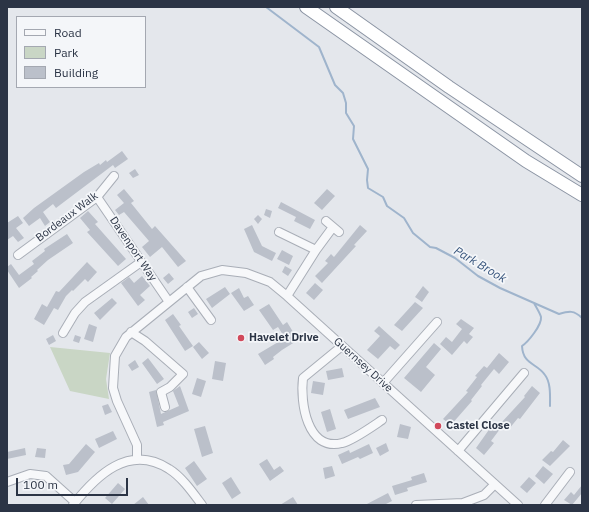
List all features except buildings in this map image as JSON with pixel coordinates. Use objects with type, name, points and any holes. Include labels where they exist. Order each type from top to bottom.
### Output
[{"type":"highway","points":[[306,7],[526,161],[582,195]]},
{"type":"highway","points":[[336,7],[455,92],[582,176]]},
{"type":"street","name":"Bordeaux Walk","points":[[18,255],[97,197],[114,176]]},
{"type":"street","name":"Davenport Way","points":[[97,197],[169,302]]},
{"type":"street","points":[[287,296],[316,250],[336,230],[326,221]]},
{"type":"street","points":[[279,232],[316,250]]},
{"type":"street","points":[[63,333],[75,313],[85,302],[141,262]]},
{"type":"street","name":"Guernsey Drive","points":[[137,460],[138,445],[117,401],[113,388],[115,356],[126,337],[131,332],[201,276],[222,270],[246,273],[270,282],[518,505]]},
{"type":"street","points":[[187,287],[211,320]]},
{"type":"street","points":[[383,383],[437,322]]},
{"type":"street","points":[[131,332],[145,341],[183,374],[170,387],[161,392],[165,407]]},
{"type":"street","points":[[342,346],[303,378],[302,403],[308,424],[318,438],[331,444],[343,443],[382,420]]},
{"type":"street","points":[[458,451],[524,373]]},
{"type":"street","points":[[7,482],[30,474],[46,476],[74,503],[96,478],[108,468],[120,463],[137,460],[149,461],[169,469],[202,505]]},
{"type":"street","points":[[545,505],[570,472]]},
{"type":"street","points":[[416,505],[463,503],[484,495],[495,484]]},
{"type":"green space","points":[[50,347],[110,353],[106,379],[109,399],[70,391]]},
{"type":"waterway","name":"Park Brook","points":[[266,7],[319,47],[335,85],[343,93],[346,103],[346,113],[354,126],[353,139],[368,169],[368,188],[383,197],[387,206],[404,218],[413,233],[430,247],[436,248],[455,258],[478,276],[500,288],[559,314],[571,312],[582,318]]},
{"type":"waterway","points":[[534,303],[541,320],[534,333],[522,346],[525,357],[542,371],[547,378],[550,390],[550,406]]},
{"type":"place","name":"Havelet Drive","points":[[241,338]]},
{"type":"place","name":"Castel Close","points":[[438,426]]}]
